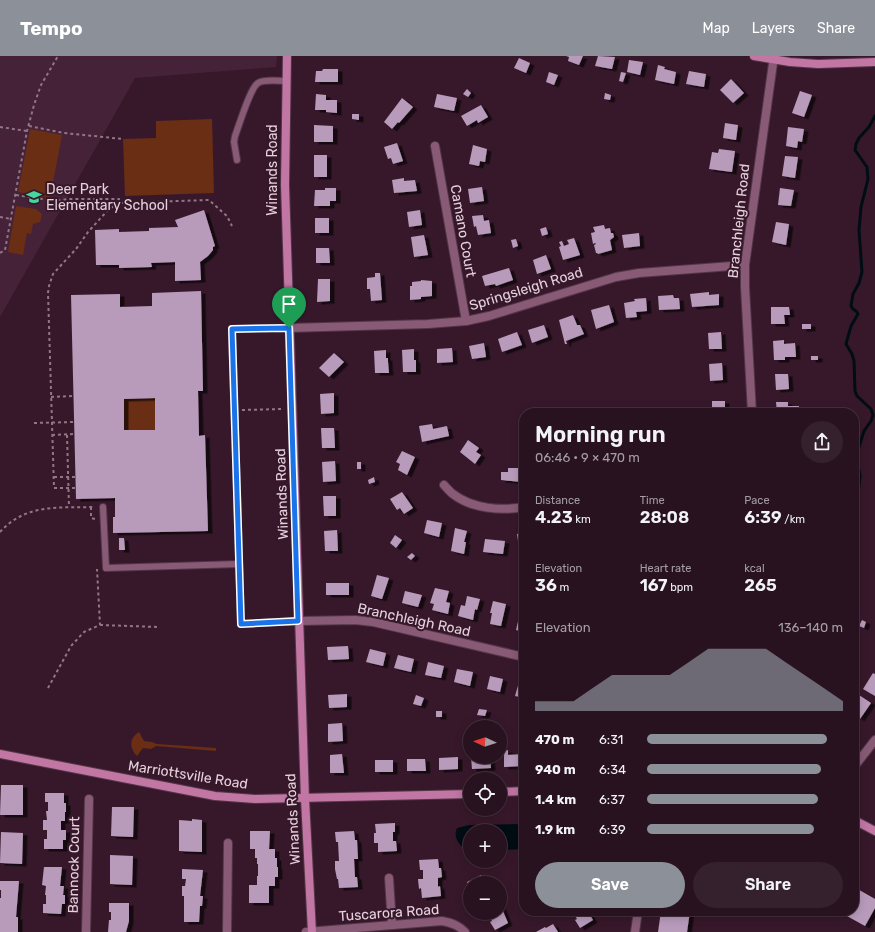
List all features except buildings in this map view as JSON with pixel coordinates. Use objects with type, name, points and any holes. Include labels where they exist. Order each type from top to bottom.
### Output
[{"type":"street","name":"Winands Road","points":[[287,56],[285,185],[289,328],[293,409],[304,799],[312,932]]},
{"type":"street","points":[[754,56],[818,64],[875,62]]},
{"type":"street","name":"Branchleigh Road","points":[[752,408],[745,266],[773,58]]},
{"type":"street","name":"Camano Court","points":[[435,146],[466,321]]},
{"type":"street","name":"Springsleigh Road","points":[[289,328],[428,324],[466,321],[489,316],[616,277],[639,272],[745,266]]},
{"type":"street","points":[[444,485],[452,494],[464,501],[476,505],[496,508],[519,509]]},
{"type":"street","name":"Branchleigh Road","points":[[298,621],[355,620],[519,656]]},
{"type":"street","points":[[859,761],[875,740]]},
{"type":"street","name":"Marriottsville Road","points":[[0,754],[215,796],[255,800],[463,794]]},
{"type":"street","points":[[507,792],[519,791]]},
{"type":"street","name":"Bannock Court","points":[[86,932],[89,799]]},
{"type":"street","points":[[859,823],[875,831]]},
{"type":"street","points":[[227,932],[228,843]]},
{"type":"street","points":[[389,878],[392,925]]},
{"type":"street","points":[[635,932],[637,916]]},
{"type":"street","name":"Tuscarora Road","points":[[306,932],[442,921],[452,922],[465,932]]},
{"type":"lane","points":[[237,160],[234,142],[235,136],[255,85],[259,82],[286,81]]},
{"type":"lane","points":[[289,328],[232,329],[234,410],[241,624],[298,621]]},
{"type":"lane","points":[[103,507],[106,568],[239,564]]},
{"type":"path","points":[[0,253],[5,250],[27,132],[34,105],[41,85],[58,56]]},
{"type":"path","points":[[29,126],[64,133],[123,139]]},
{"type":"path","points":[[0,127],[27,132]]},
{"type":"path","points":[[16,195],[56,201],[68,199],[119,199],[119,203]]},
{"type":"path","points":[[75,488],[54,488],[48,293],[53,274],[109,209],[119,203],[209,200],[227,216],[232,226]]},
{"type":"path","points":[[0,217],[11,219]]},
{"type":"path","points":[[51,397],[73,396]]},
{"type":"path","points":[[234,410],[293,409]]},
{"type":"path","points":[[34,423],[74,422]]},
{"type":"path","points":[[52,435],[74,434]]},
{"type":"path","points":[[67,435],[69,507]]},
{"type":"path","points":[[54,477],[75,477]]},
{"type":"path","points":[[91,507],[91,518],[96,519],[96,527]]},
{"type":"path","points":[[0,532],[15,519],[37,510],[46,508],[103,507]]},
{"type":"path","points":[[97,565],[100,625]]},
{"type":"path","points":[[48,688],[71,646],[84,632],[100,625],[158,627]]},
{"type":"shaded area","name":"Deer Park Elementary School","points":[[0,56],[277,56],[276,67],[135,78],[0,317]]},
{"type":"shaded area","points":[[212,119],[214,193],[125,196],[123,139],[156,138],[156,121]]},
{"type":"shaded area","points":[[30,129],[62,135],[50,198],[18,192]]},
{"type":"shaded area","points":[[16,206],[36,209],[42,214],[40,222],[33,224],[31,234],[27,233],[23,255],[8,252]]},
{"type":"shaded area","points":[[155,398],[155,430],[124,430],[124,399]]},
{"type":"shaded area","points":[[139,732],[144,741],[157,744],[216,748],[216,751],[156,746],[151,749],[143,748],[137,756],[134,753],[131,743],[133,737]]},
{"type":"shaded area","points":[[507,824],[519,824],[519,849],[507,850]]},
{"type":"shaded area","points":[[463,826],[463,846],[461,846],[457,839],[457,828]]},
{"type":"waterway","points":[[859,447],[864,431],[873,415],[871,409],[857,396],[855,391],[854,361],[846,344],[851,326],[858,314],[851,306],[853,294],[859,283],[862,272],[859,230],[861,207],[868,179],[867,167],[855,150],[859,138],[869,127],[875,116]]},
{"type":"waterway","points":[[859,470],[859,486]]},
{"type":"place","name":"Deer Park Elementary School","points":[[34,197]]},
{"type":"route","points":[[289,328],[293,409],[298,621],[241,624],[232,329],[289,328]]}]
